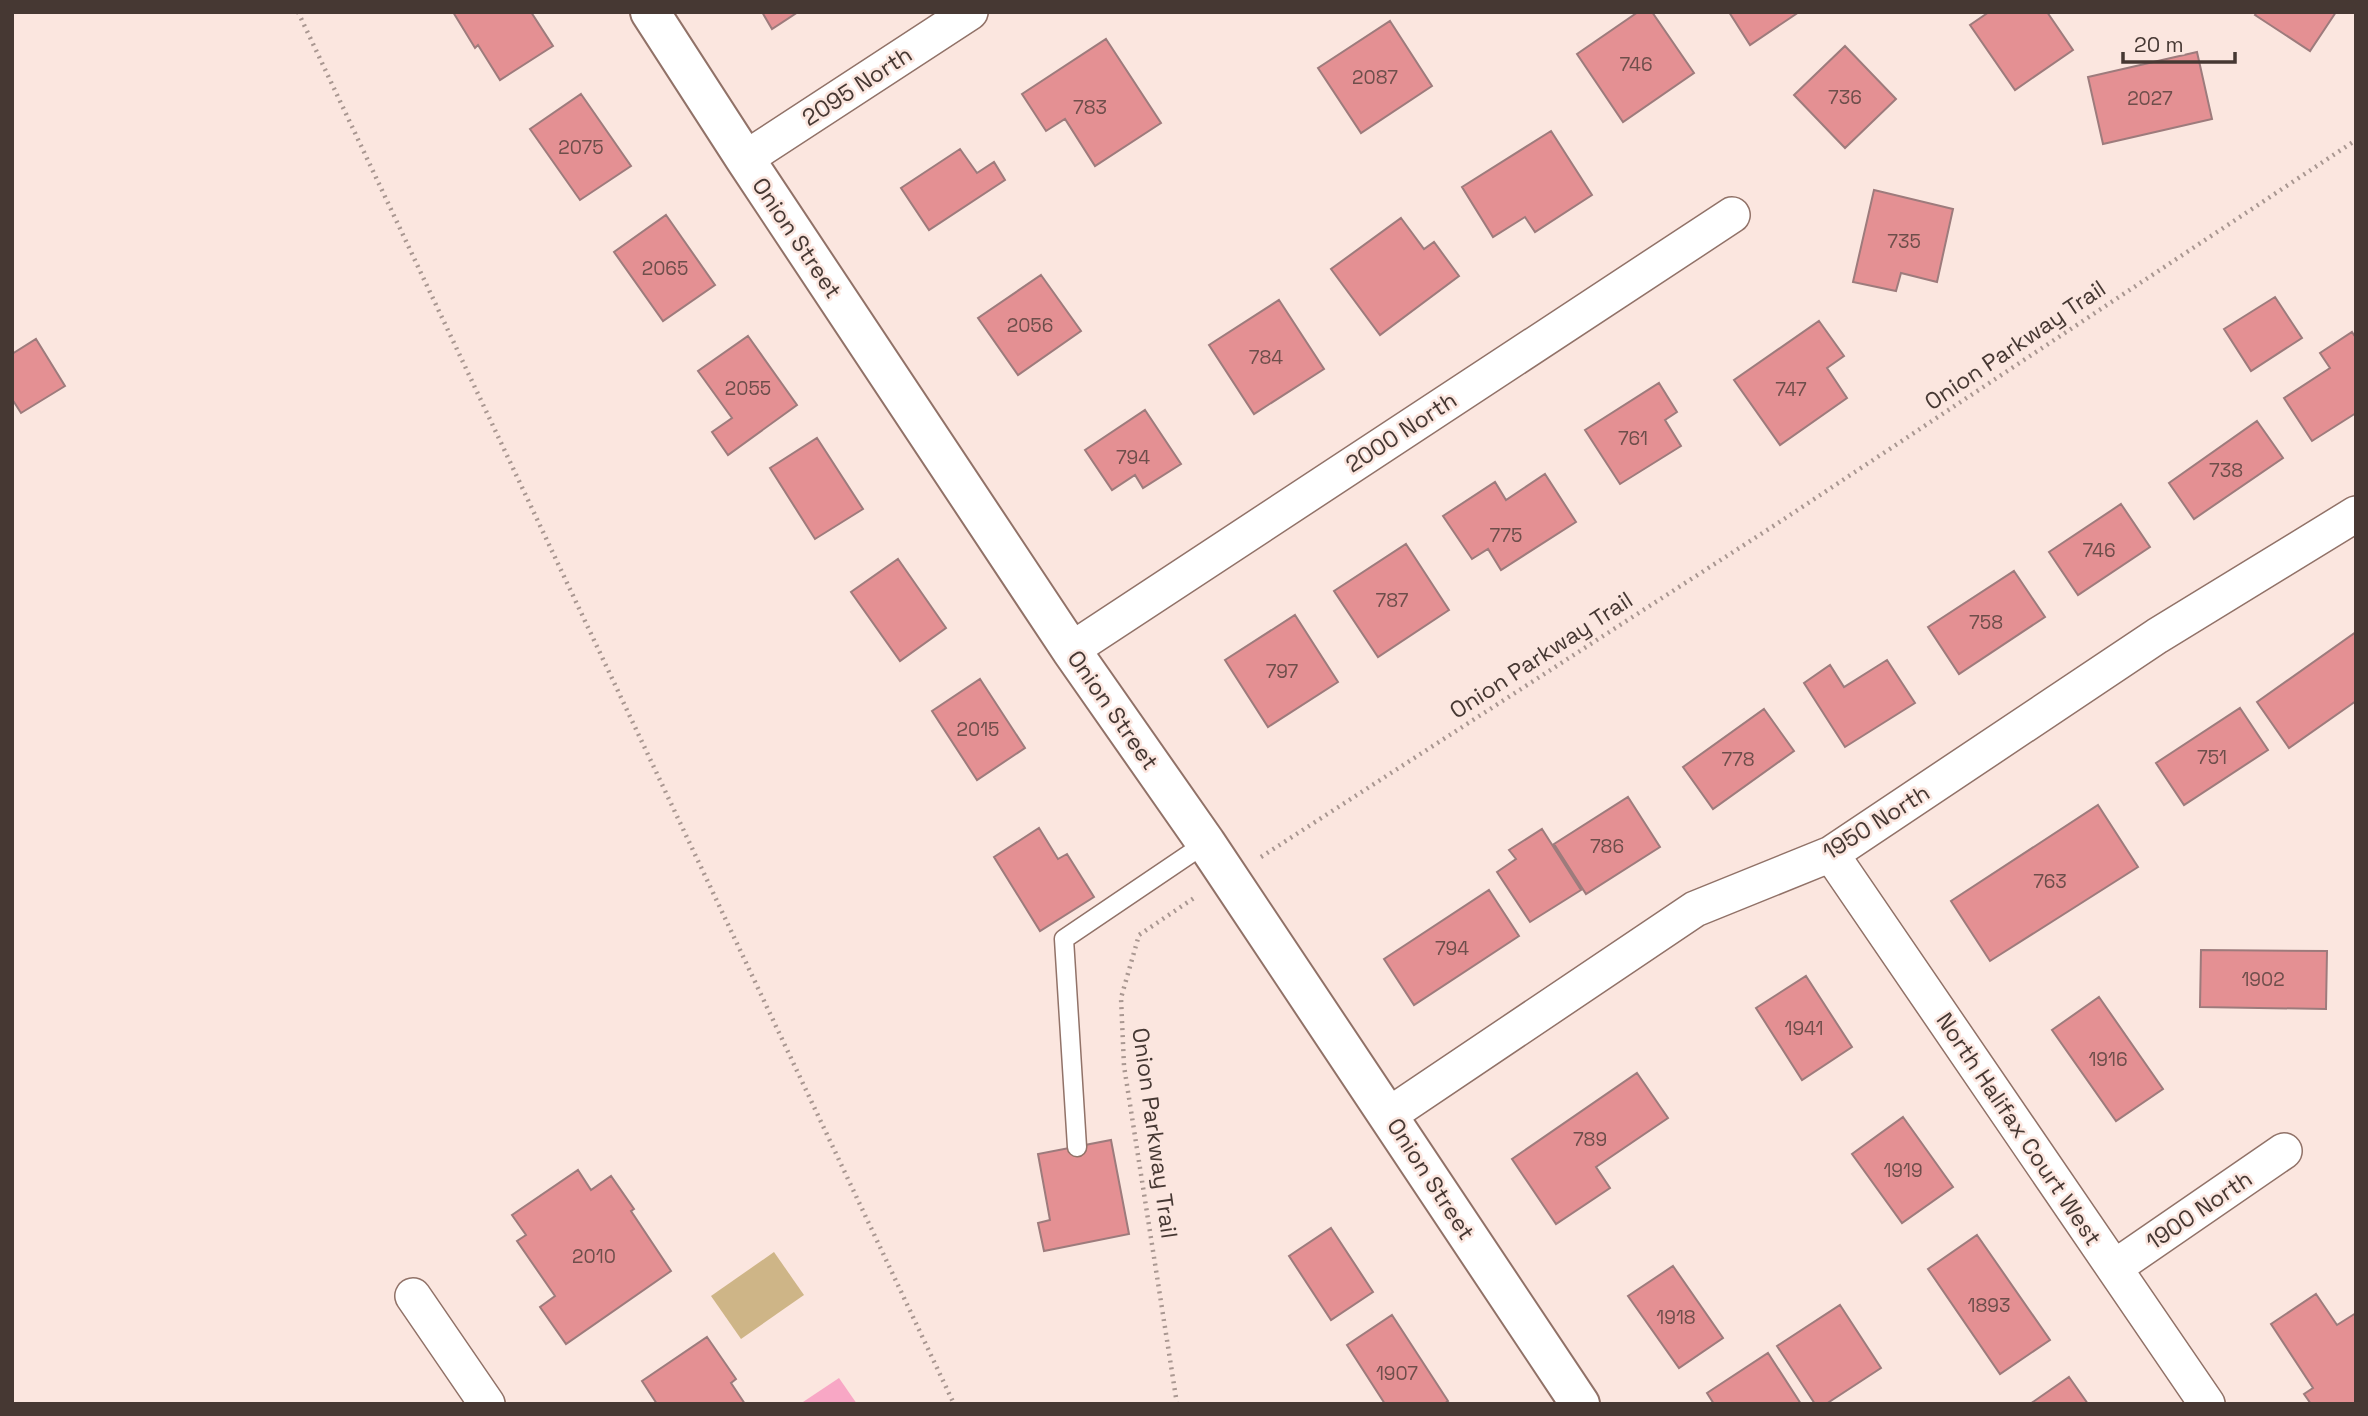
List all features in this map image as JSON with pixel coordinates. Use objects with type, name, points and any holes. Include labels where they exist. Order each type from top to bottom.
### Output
[{"type":"street","name":"Onion Street","points":[[650,12],[1070,650],[1206,843],[1580,1404]]},
{"type":"street","name":"2095 North","points":[[745,159],[970,12]]},
{"type":"street","name":"2000 North","points":[[1070,650],[1732,215]]},
{"type":"street","name":"1950 North","points":[[1389,1115],[1695,909],[1831,854],[2157,636],[2356,514]]},
{"type":"street","name":"North Halifax Court West","points":[[1831,854],[2207,1404]]},
{"type":"street","name":"1900 North","points":[[2114,1268],[2284,1151]]},
{"type":"street","points":[[413,1296],[488,1404]]},
{"type":"lane","points":[[1077,1147],[1064,939],[1206,843]]},
{"type":"path","points":[[298,12],[954,1404]]},
{"type":"path","name":"Onion Parkway Trail","points":[[1177,1404],[1124,1066],[1121,998],[1139,935],[1778,523],[2356,140]]},
{"type":"shaded area","points":[[774,1252],[804,1295],[741,1339],[711,1296]]},
{"type":"shaded area","points":[[839,1378],[857,1404],[800,1404]]},
{"type":"building","points":[[453,12],[531,12],[553,46],[500,80],[478,45],[475,48]]},
{"type":"building","points":[[762,12],[798,12],[772,29]]},
{"type":"building","points":[[1638,12],[1652,12],[1694,73],[1623,122],[1577,54]]},
{"type":"building","points":[[1729,12],[1799,12],[1750,45]]},
{"type":"building","points":[[1989,12],[2047,12],[2073,50],[2015,90],[1970,25]]},
{"type":"building","points":[[2257,12],[2336,12],[2310,51],[2255,15]]},
{"type":"building","points":[[1390,21],[1432,86],[1361,133],[1318,68]]},
{"type":"building","points":[[1106,39],[1161,123],[1095,166],[1065,119],[1046,131],[1022,94]]},
{"type":"building","points":[[1845,46],[1896,99],[1845,148],[1794,95]]},
{"type":"building","points":[[2197,52],[2212,119],[2103,144],[2088,77]]},
{"type":"building","points":[[581,94],[631,166],[580,200],[530,129]]},
{"type":"building","points":[[1551,131],[1592,195],[1535,232],[1525,217],[1493,237],[1462,187]]},
{"type":"building","points":[[960,149],[977,173],[994,162],[1005,180],[929,230],[901,188]]},
{"type":"building","points":[[1874,190],[1953,209],[1937,282],[1901,273],[1896,291],[1853,282]]},
{"type":"building","points":[[666,215],[715,285],[663,321],[614,252]]},
{"type":"building","points":[[1401,218],[1424,249],[1434,242],[1459,276],[1380,335],[1331,269]]},
{"type":"building","points":[[1041,275],[1081,331],[1018,375],[978,318]]},
{"type":"building","points":[[2275,297],[2302,338],[2251,371],[2224,329]]},
{"type":"building","points":[[1279,300],[1324,369],[1254,414],[1209,345]]},
{"type":"building","points":[[1819,321],[1844,356],[1827,368],[1847,398],[1780,445],[1734,380]]},
{"type":"building","points":[[2352,332],[2356,338],[2356,413],[2312,441],[2284,398],[2330,368],[2320,353]]},
{"type":"building","points":[[748,336],[797,405],[728,455],[712,432],[732,418],[698,371]]},
{"type":"building","points":[[36,339],[65,386],[21,413],[12,399],[12,354]]},
{"type":"building","points":[[1659,383],[1677,412],[1665,420],[1681,446],[1620,484],[1585,430]]},
{"type":"building","points":[[1145,410],[1181,464],[1143,488],[1135,475],[1112,490],[1085,450]]},
{"type":"building","points":[[2257,421],[2283,458],[2194,519],[2169,483]]},
{"type":"building","points":[[817,438],[863,509],[815,539],[770,468]]},
{"type":"building","points":[[1545,474],[1576,522],[1501,570],[1488,549],[1472,559],[1443,516],[1495,482],[1506,500]]},
{"type":"building","points":[[2121,504],[2150,547],[2078,595],[2049,552]]},
{"type":"building","points":[[1406,544],[1449,610],[1378,657],[1334,591]]},
{"type":"building","points":[[898,559],[946,628],[900,661],[851,592]]},
{"type":"building","points":[[2014,571],[2045,617],[1959,674],[1928,627]]},
{"type":"building","points":[[1295,615],[1338,682],[1268,727],[1225,660]]},
{"type":"building","points":[[2356,632],[2356,701],[2289,748],[2257,702]]},
{"type":"building","points":[[1887,660],[1915,703],[1845,747],[1804,683],[1830,665],[1844,687]]},
{"type":"building","points":[[980,679],[1025,748],[977,780],[932,711]]},
{"type":"building","points":[[2240,708],[2268,750],[2184,805],[2156,763]]},
{"type":"building","points":[[1764,709],[1794,751],[1713,809],[1683,767]]},
{"type":"building","points":[[1628,797],[1660,847],[1586,894],[1554,844]]},
{"type":"building","points":[[2098,805],[2138,867],[1990,961],[1951,901]]},
{"type":"building","points":[[1039,828],[1058,859],[1067,854],[1094,897],[1040,931],[994,857]]},
{"type":"building","points":[[1542,829],[1581,890],[1530,922],[1497,872],[1516,859],[1509,850]]},
{"type":"building","points":[[1489,890],[1519,936],[1414,1005],[1384,959]]},
{"type":"building","points":[[2201,950],[2327,951],[2326,1009],[2200,1007]]},
{"type":"building","points":[[1806,976],[1852,1047],[1802,1080],[1756,1008]]},
{"type":"building","points":[[2099,997],[2163,1089],[2116,1121],[2052,1030]]},
{"type":"building","points":[[1637,1073],[1668,1118],[1596,1167],[1610,1188],[1556,1224],[1512,1159]]},
{"type":"building","points":[[1903,1117],[1953,1187],[1902,1223],[1852,1154]]},
{"type":"building","points":[[1111,1140],[1129,1234],[1044,1251],[1038,1223],[1050,1220],[1038,1154]]},
{"type":"building","points":[[578,1170],[591,1190],[611,1176],[671,1271],[566,1344],[540,1307],[555,1296],[517,1241],[526,1235],[512,1215]]},
{"type":"building","points":[[1331,1228],[1373,1292],[1331,1320],[1289,1256]]},
{"type":"building","points":[[1977,1235],[2050,1340],[2000,1374],[1928,1269]]},
{"type":"building","points":[[1673,1266],[1723,1338],[1679,1368],[1628,1296]]},
{"type":"building","points":[[2316,1294],[2337,1325],[2356,1313],[2356,1404],[2311,1404],[2304,1394],[2313,1388],[2271,1324]]},
{"type":"building","points":[[1840,1305],[1881,1368],[1826,1404],[1815,1404],[1777,1346]]},
{"type":"building","points":[[1392,1315],[1448,1401],[1444,1404],[1385,1404],[1347,1345]]},
{"type":"building","points":[[707,1337],[736,1379],[731,1383],[745,1404],[657,1404],[642,1381]]},
{"type":"building","points":[[1768,1353],[1801,1404],[1714,1404],[1707,1393]]},
{"type":"building","points":[[2069,1377],[2088,1404],[2030,1404]]}]
